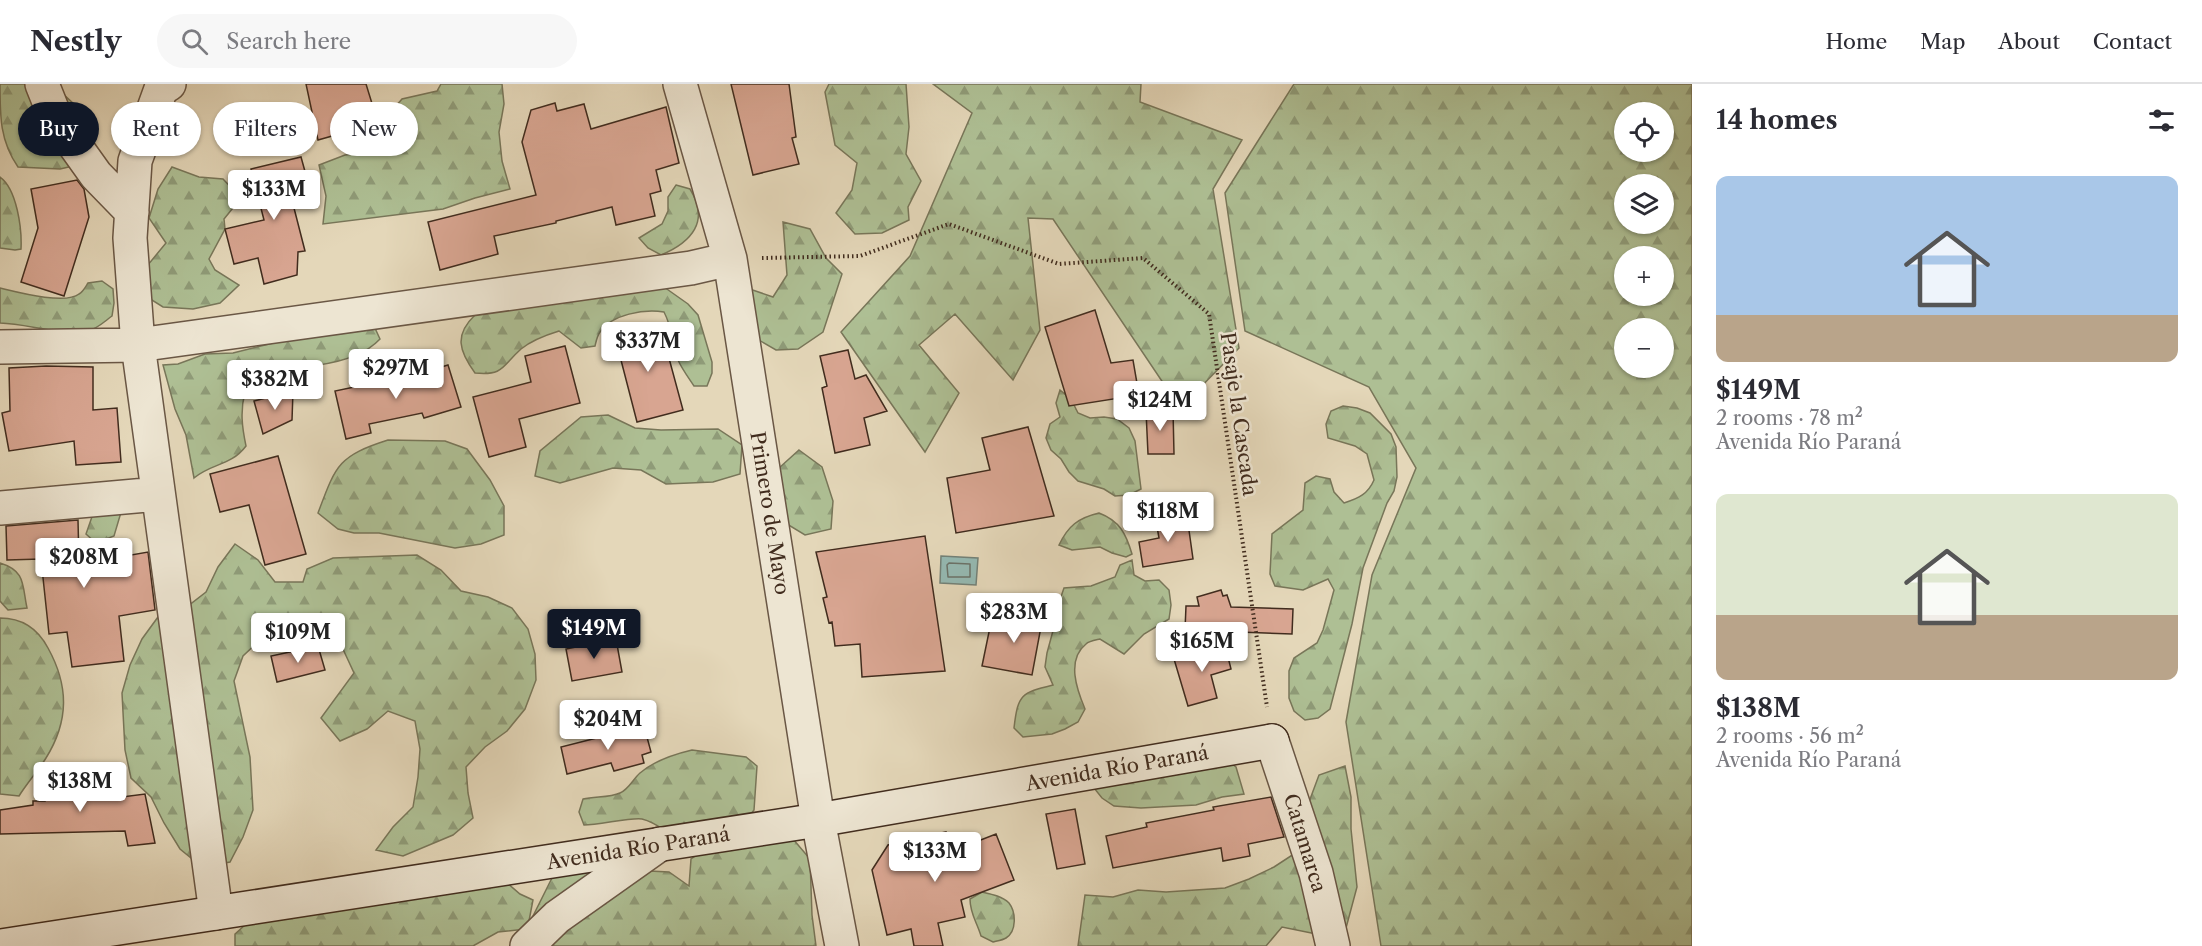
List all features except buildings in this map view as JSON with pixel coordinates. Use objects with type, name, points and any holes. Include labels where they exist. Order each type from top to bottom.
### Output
[{"type":"street","points":[[42,84],[56,118],[89,166],[132,212]]},
{"type":"street","points":[[169,84],[161,89],[135,161],[130,238],[138,345],[216,913]]},
{"type":"street","name":"Primero de Mayo","points":[[680,84],[730,259],[818,820],[842,946]]},
{"type":"street","points":[[0,346],[138,345],[691,268],[730,259]]},
{"type":"street","points":[[0,508],[158,494]]},
{"type":"street","name":"Avenida Río Paraná","points":[[2,946],[818,820],[1272,741]]},
{"type":"street","name":"Catamarca","points":[[1272,741],[1316,873],[1333,946]]},
{"type":"street","points":[[527,946],[557,917],[660,844]]},
{"type":"path","name":"Pasaje la Cascada","points":[[730,259],[860,256],[949,224],[1059,264],[1143,258],[1209,314],[1272,741]]},
{"type":"green space","points":[[0,84],[30,84],[63,94],[72,102],[18,102],[18,156],[84,156],[73,166],[60,169],[18,167],[4,138]]},
{"type":"green space","points":[[441,84],[502,84],[504,104],[499,132],[502,161],[510,189],[443,209],[323,224],[326,196],[319,165],[342,156],[418,156],[418,102],[399,102],[402,99],[437,91]]},
{"type":"green space","points":[[829,84],[906,84],[909,127],[906,154],[921,181],[908,207],[909,220],[882,233],[855,234],[836,213],[852,190],[857,163],[835,145],[825,92]]},
{"type":"green space","points":[[933,84],[1141,84],[1140,102],[1242,140],[1213,189],[1239,348],[1180,408],[1053,219],[1028,218],[1040,330],[1013,380],[955,314],[919,345],[959,393],[925,452],[841,332],[910,256],[972,113]]},
{"type":"green space","points":[[1294,84],[1692,84],[1692,946],[1381,946],[1346,722],[1372,575],[1416,468],[1369,387],[1245,331],[1225,193]]},
{"type":"green space","points":[[172,167],[199,177],[223,179],[241,198],[224,219],[225,229],[209,259],[215,270],[239,285],[220,303],[193,309],[163,307],[139,292],[147,266],[166,243],[149,218],[158,189]]},
{"type":"green space","points":[[0,177],[11,190],[17,210],[21,231],[21,249],[0,248]]},
{"type":"green space","points":[[676,185],[690,189],[696,200],[698,221],[689,237],[661,255],[648,248],[639,238],[662,224],[668,211],[668,197]]},
{"type":"green space","points":[[783,222],[810,229],[826,258],[842,274],[823,332],[798,349],[776,350],[752,336],[747,288],[773,297],[787,275]]},
{"type":"green space","points":[[102,281],[113,289],[112,316],[94,329],[65,332],[0,323],[0,288],[41,297],[63,298],[79,294],[88,283]]},
{"type":"green space","points":[[664,287],[688,304],[698,315],[712,362],[712,373],[707,386],[694,386],[681,367],[664,312],[638,312],[620,317],[605,326],[597,337],[595,346],[581,348],[559,331],[549,334],[525,346],[502,368],[492,373],[475,373],[462,350],[464,329],[475,315]]},
{"type":"green space","points":[[374,326],[380,339],[360,353],[343,360],[318,365],[310,377],[271,383],[245,392],[242,419],[246,446],[228,461],[194,478],[186,435],[175,409],[163,365],[178,364],[205,354],[233,353],[273,343],[286,337]]},
{"type":"green space","points":[[1060,390],[1071,399],[1078,413],[1090,418],[1117,419],[1129,428],[1135,441],[1141,489],[1129,495],[1115,496],[1104,489],[1078,481],[1051,450],[1046,438],[1050,424],[1060,417],[1056,403]]},
{"type":"green space","points":[[1343,406],[1370,413],[1391,434],[1396,447],[1397,477],[1394,491],[1387,503],[1363,568],[1352,624],[1330,709],[1318,718],[1305,720],[1294,711],[1289,698],[1289,671],[1294,658],[1317,643],[1334,590],[1328,579],[1303,590],[1275,586],[1270,574],[1272,534],[1303,510],[1305,483],[1316,476],[1330,479],[1334,492],[1344,503],[1362,495],[1372,485],[1374,480],[1367,454],[1355,446],[1328,438],[1326,424],[1331,411]]},
{"type":"green space","points":[[608,415],[635,428],[718,429],[742,445],[740,474],[713,482],[666,484],[641,470],[613,468],[560,483],[535,476],[540,451],[581,417]]},
{"type":"green space","points":[[388,440],[445,441],[467,449],[490,480],[504,506],[504,535],[481,544],[455,548],[379,533],[354,533],[338,529],[318,513],[341,464],[358,451]]},
{"type":"green space","points":[[799,450],[822,467],[833,501],[831,529],[805,535],[782,521],[779,468]]},
{"type":"green space","points":[[95,508],[122,509],[114,536],[96,543],[86,534]]},
{"type":"green space","points":[[1099,513],[1117,524],[1132,554],[1126,557],[1100,547],[1072,550],[1059,545],[1074,524],[1085,517]]},
{"type":"green space","points":[[235,544],[258,560],[275,582],[303,582],[307,569],[333,558],[417,555],[441,570],[461,591],[488,597],[512,608],[528,629],[535,654],[536,680],[525,709],[507,731],[485,747],[466,767],[473,818],[453,835],[403,856],[376,850],[393,827],[413,807],[420,749],[415,721],[388,711],[367,729],[340,741],[321,718],[354,673],[342,647],[316,633],[289,630],[262,638],[243,656],[234,681],[250,757],[253,810],[243,837],[230,862],[202,867],[180,849],[151,797],[131,778],[125,750],[122,693],[130,665],[142,639],[158,617],[184,609],[206,592],[218,567]]},
{"type":"green space","points":[[1132,560],[1134,575],[1145,581],[1159,580],[1169,590],[1171,605],[1169,619],[1144,634],[1124,654],[1100,639],[1086,644],[1076,658],[1075,667],[1079,693],[1085,709],[1078,722],[1052,734],[1023,737],[1014,728],[1020,702],[1028,693],[1053,685],[1045,667],[1055,614],[1064,588],[1091,586],[1115,577],[1120,565]]},
{"type":"green space","points":[[0,563],[19,575],[27,608],[8,610],[0,601]]},
{"type":"green space","points":[[0,618],[22,622],[39,635],[55,662],[63,690],[62,717],[54,744],[19,796],[0,794]]},
{"type":"green space","points":[[692,750],[746,757],[757,766],[754,810],[745,822],[664,830],[642,819],[584,825],[579,812],[583,799],[620,793],[640,773],[652,765]]},
{"type":"green space","points":[[1224,758],[1236,767],[1244,794],[1222,797],[1196,805],[1141,808],[1114,806],[1102,798],[1094,788]]},
{"type":"green space","points":[[1345,766],[1351,797],[1351,829],[1357,887],[1342,943],[1336,938],[1282,927],[1266,946],[1078,946],[1085,895],[1113,897],[1138,890],[1166,892],[1225,888],[1274,867],[1297,852],[1309,802],[1319,775]]},
{"type":"green space","points":[[793,839],[810,859],[812,915],[816,946],[535,946],[526,929],[498,932],[473,946],[235,946],[235,934],[255,916],[498,875],[520,894],[533,900],[528,926],[553,876],[610,869],[669,872],[689,886],[691,859],[714,843]]},
{"type":"green space","points":[[982,892],[1003,899],[1011,907],[1014,926],[1010,935],[1005,939],[993,942],[981,936],[972,914],[970,899]]},
{"type":"water","points":[[941,556],[978,558],[976,585],[940,583]]}]
